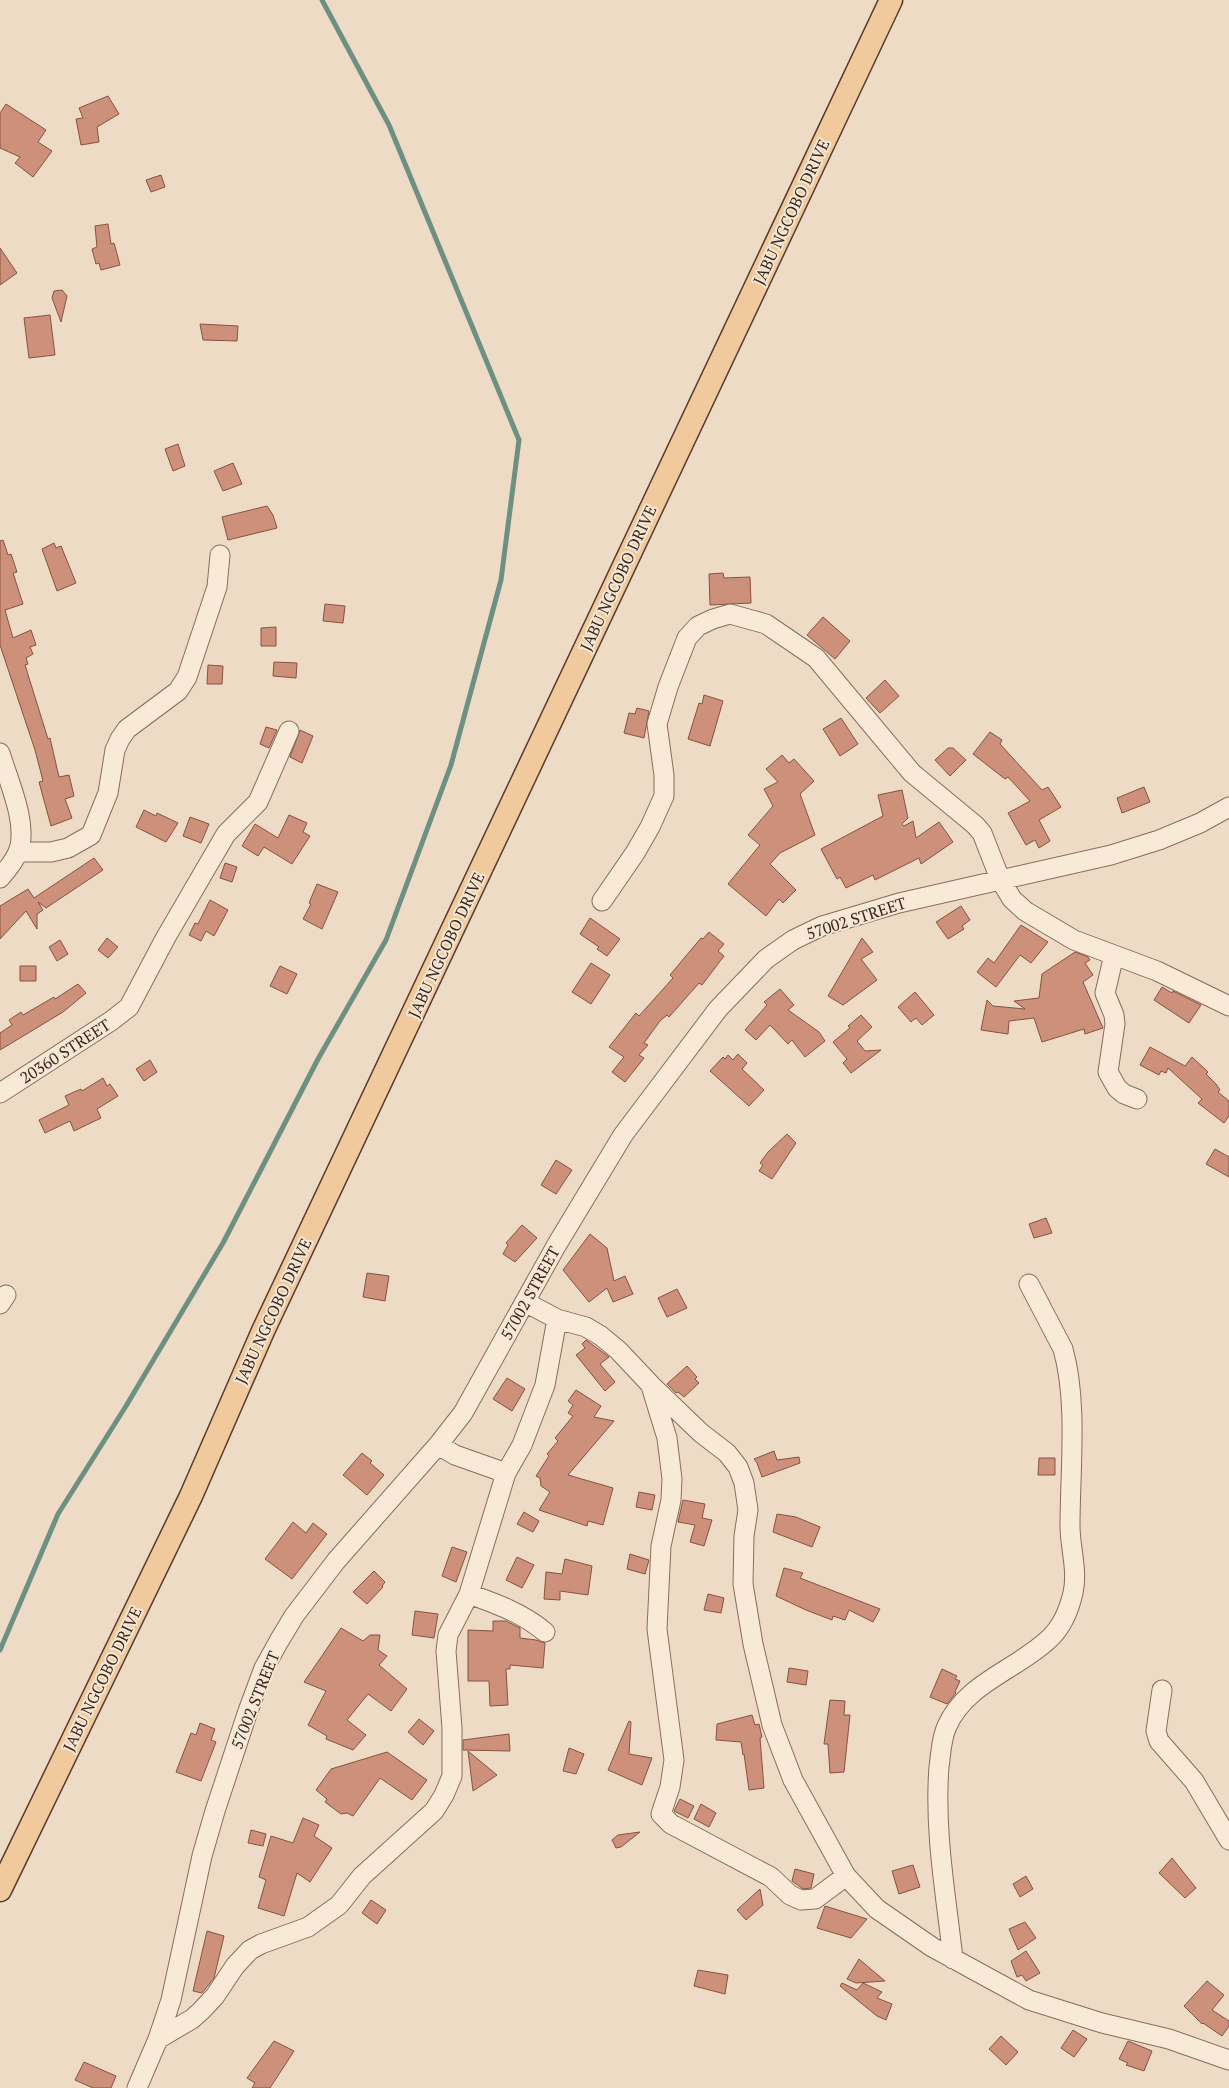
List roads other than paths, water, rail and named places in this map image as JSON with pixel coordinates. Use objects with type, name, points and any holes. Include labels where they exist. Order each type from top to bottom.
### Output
[{"type":"main road","name":"JABU NGCOBO DRIVE","points":[[0,1890],[191,1496],[267,1322],[891,0]]},
{"type":"street","points":[[18,852],[51,852],[68,848],[90,835],[108,793],[115,750],[120,739],[127,729],[178,691],[187,677],[217,587],[220,556]]},
{"type":"street","points":[[602,901],[635,853],[664,796],[664,774],[658,724],[668,686],[687,638],[698,626],[730,614],[766,624],[816,658],[912,773],[975,824],[982,833],[1000,878],[1012,899],[1025,911],[1074,940],[1157,971],[1229,1006]]},
{"type":"street","name":"20360 STREET","points":[[0,1094],[111,1022],[129,1006],[166,937],[226,834],[258,802],[289,731]]},
{"type":"street","points":[[0,753],[18,814],[21,836],[18,852],[9,869],[0,878]]},
{"type":"street","name":"57002 STREET","points":[[137,2088],[158,2039],[171,2000],[202,1856],[245,1720],[264,1668],[294,1616],[336,1561],[438,1446],[463,1413],[525,1302],[623,1135],[718,1009],[766,959],[793,940],[822,926],[900,903],[1000,878],[1111,855],[1159,840],[1200,823],[1229,807]]},
{"type":"street","points":[[1114,954],[1105,993],[1115,1024],[1108,1072],[1117,1088],[1124,1094],[1137,1099]]},
{"type":"street","points":[[953,1959],[939,1832],[937,1792],[941,1744],[946,1726],[959,1706],[970,1694],[1049,1639],[1060,1625],[1073,1592],[1075,1566],[1070,1528],[1071,1396],[1066,1360],[1063,1349],[1029,1284]]},
{"type":"street","points":[[525,1302],[557,1319],[586,1327],[601,1336],[618,1350],[701,1433],[727,1453],[738,1467],[744,1484],[748,1510],[744,1536],[743,1584],[753,1644],[772,1725],[793,1780],[846,1876],[877,1909],[932,1947],[1029,2000],[1102,2022],[1169,2039],[1229,2060]]},
{"type":"street","points":[[158,2039],[192,2019],[201,2011],[215,1996],[235,1966],[250,1950],[261,1944],[308,1928],[334,1909],[362,1876],[434,1811],[444,1795],[452,1776],[452,1728],[446,1650],[448,1635],[469,1594],[506,1473],[522,1445],[545,1385],[557,1319]]},
{"type":"street","points":[[651,1385],[667,1438],[672,1479],[671,1500],[661,1546],[657,1629],[674,1760],[670,1787],[661,1814],[671,1824],[771,1877],[795,1898],[801,1900],[816,1899],[846,1876]]},
{"type":"street","points":[[438,1446],[455,1455],[506,1473]]},
{"type":"street","points":[[469,1594],[506,1608],[530,1620],[545,1632]]},
{"type":"street","points":[[1162,1690],[1156,1731],[1159,1741],[1194,1781],[1229,1840]]},
{"type":"waterway","points":[[0,1650],[58,1514],[126,1406],[223,1243],[318,1059],[386,940],[451,765],[501,580],[519,440],[389,125],[322,0]]}]
